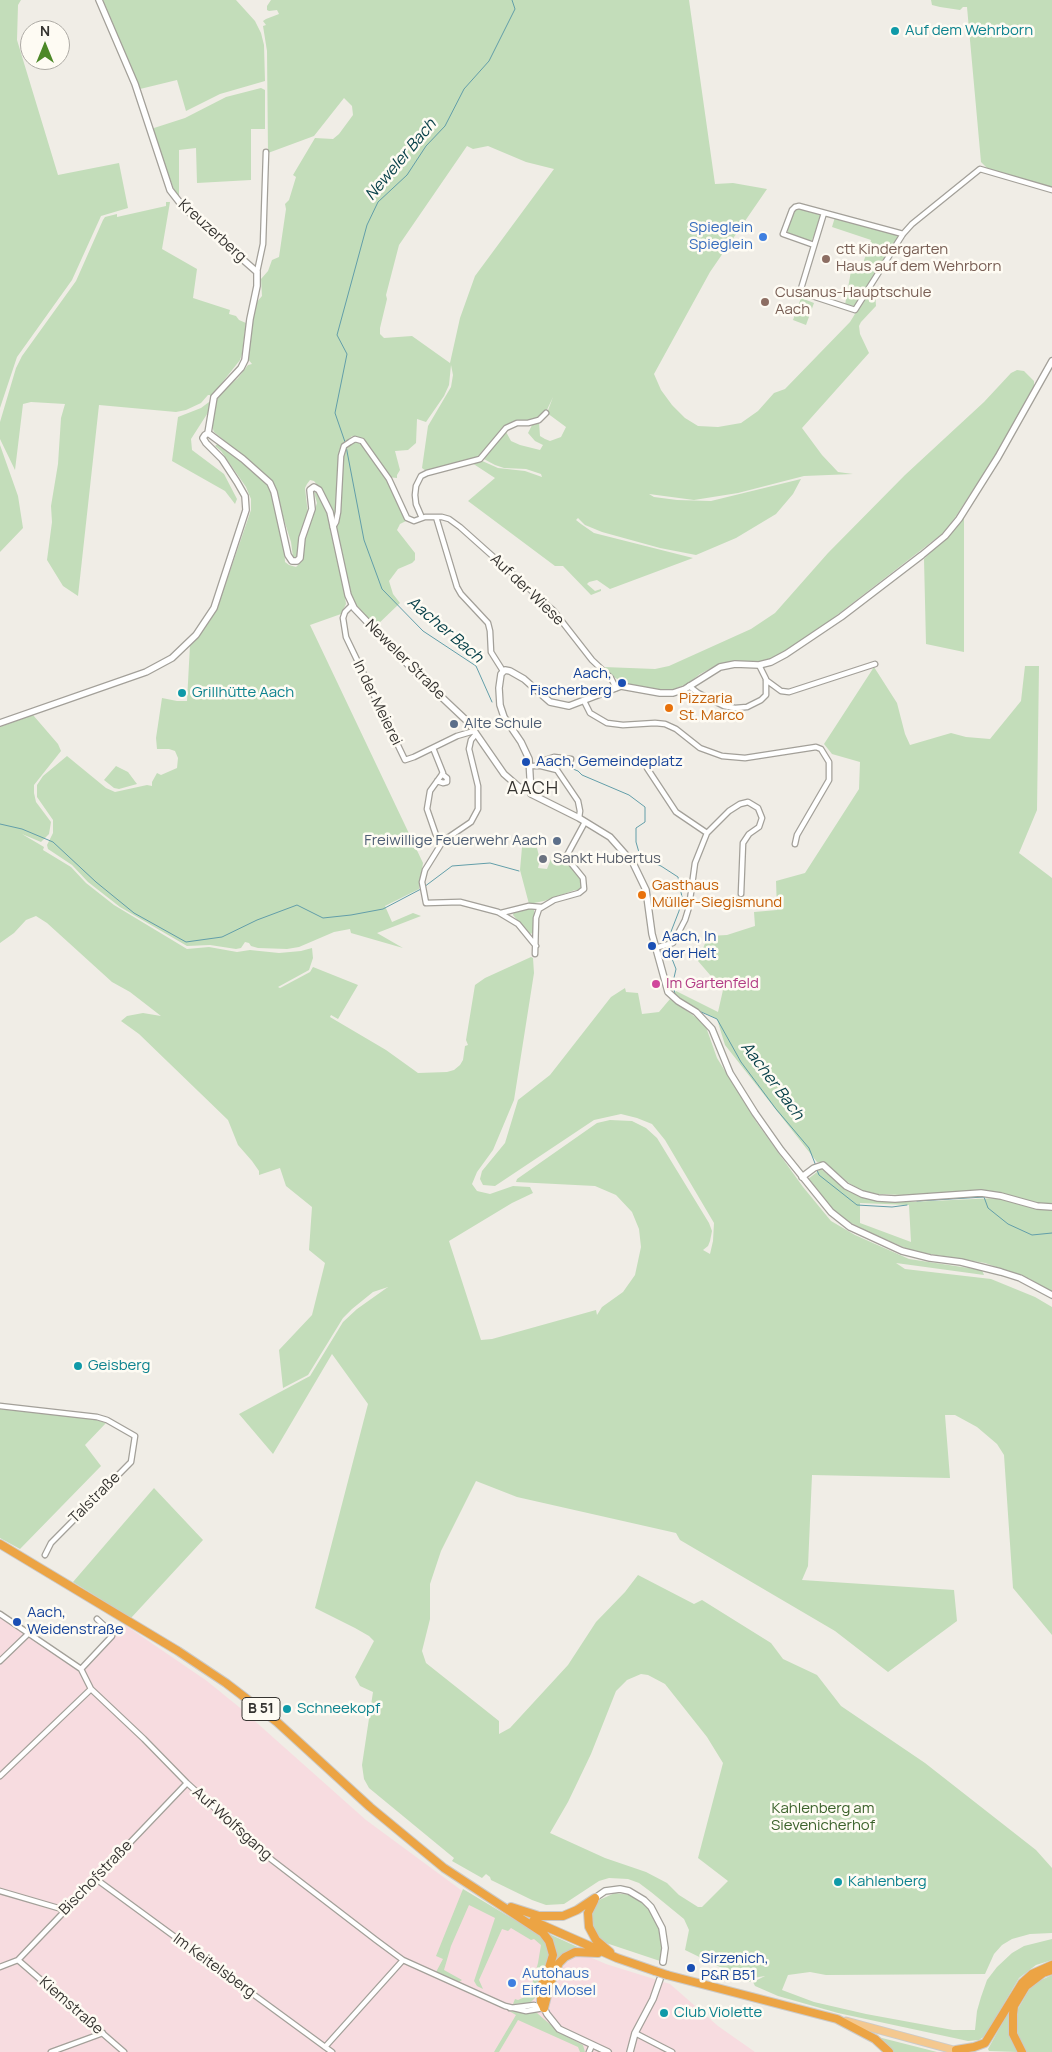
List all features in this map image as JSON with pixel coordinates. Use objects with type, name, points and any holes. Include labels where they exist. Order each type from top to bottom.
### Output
[{"type":"highway","name":"B 51","points":[[0,1544],[178,1651],[226,1683],[277,1722],[407,1839],[444,1868],[520,1915],[617,1958],[655,1971],[664,1977],[838,2019]]},
{"type":"highway","points":[[498,1902],[547,1917],[570,1914],[595,1898]]},
{"type":"highway","points":[[595,1898],[587,1920],[591,1933],[617,1958]]},
{"type":"highway","points":[[520,1915],[543,1932],[552,1948],[551,1961],[541,1986],[541,2002],[544,2008]]},
{"type":"highway","points":[[544,2008],[550,1984],[559,1963],[565,1957],[582,1951],[617,1958]]},
{"type":"highway","points":[[958,2051],[985,2043],[1022,1983],[1032,1974],[1052,1965]]},
{"type":"highway","points":[[1022,2052],[1014,2034],[1012,2020],[1014,2006],[1026,1986],[1043,1973],[1052,1970]]},
{"type":"highway","points":[[838,2019],[875,2039],[889,2052]]},
{"type":"main road","name":"Kreuzerberg","points":[[99,0],[135,84],[170,190],[184,208],[257,272],[258,286],[250,319],[245,360],[241,368],[214,397],[208,433]]},
{"type":"main road","points":[[530,789],[531,766],[523,746],[510,728],[502,712],[499,688],[501,675],[504,671],[517,674],[546,699],[557,705],[573,706],[616,688],[627,686],[666,694],[677,692],[720,667],[735,664],[759,665],[770,662],[807,641],[946,536],[978,490],[1052,361]]},
{"type":"main road","name":"Neweler Straße","points":[[208,433],[243,459],[270,484],[291,560],[297,561],[300,558],[302,538],[312,509],[311,488],[315,487],[319,490],[326,503],[333,527],[346,590],[352,605],[415,672],[463,717],[504,774],[519,787],[530,789],[531,794],[535,798],[579,818],[615,842],[629,858],[640,874],[647,895],[655,948],[668,992],[674,999],[701,1017],[712,1029],[736,1082],[766,1129],[802,1177]]},
{"type":"main road","points":[[0,723],[155,668],[172,658],[200,630],[211,614],[219,596],[242,526],[246,506],[245,496],[237,482],[222,459],[204,441],[204,436],[208,433]]},
{"type":"main road","points":[[1052,1207],[1037,1206],[1001,1196],[981,1193],[896,1199],[878,1198],[855,1191],[846,1186],[827,1167],[817,1167],[802,1177],[831,1212],[850,1227],[915,1255],[968,1263],[1007,1274],[1037,1286],[1052,1296]]},
{"type":"main road","points":[[595,1898],[605,1891],[620,1889],[629,1891],[644,1900],[658,1919],[662,1928],[665,1948],[663,1962]]},
{"type":"main road","points":[[630,2052],[635,2033],[664,1977]]},
{"type":"main road","points":[[544,2008],[559,2029],[608,2052]]},
{"type":"main road","name":"B 51","points":[[838,2019],[958,2051]]},
{"type":"street","name":"Kreuzerberg","points":[[257,272],[263,244],[266,152]]},
{"type":"street","points":[[824,212],[800,292],[855,310],[903,234],[912,224],[980,169],[1052,190]]},
{"type":"street","points":[[814,245],[783,234],[792,210],[795,207],[799,206],[824,212],[903,234]]},
{"type":"street","points":[[422,518],[416,504],[415,495],[416,486],[421,476],[480,459],[506,428],[517,423],[539,420],[546,413]]},
{"type":"street","name":"Auf der Wiese","points":[[333,527],[338,519],[339,466],[344,446],[354,440],[362,442],[389,479],[407,518],[414,521],[422,518],[447,518],[460,528],[553,610],[592,660],[611,678],[616,688]]},
{"type":"street","points":[[436,517],[457,587],[461,594],[488,623],[491,652],[504,671]]},
{"type":"street","name":"In der Meierei","points":[[352,605],[345,612],[343,618],[346,638],[405,760],[458,736],[475,732]]},
{"type":"street","points":[[766,680],[781,692],[789,692],[875,664]]},
{"type":"street","points":[[689,686],[702,696],[724,706],[740,708],[764,699],[766,695],[766,680],[759,665]]},
{"type":"street","points":[[584,701],[590,713],[608,723],[623,725],[665,724],[676,729],[700,748],[722,756],[745,758],[816,747],[821,749],[829,762],[829,780],[797,835],[795,844]]},
{"type":"street","points":[[475,732],[469,749],[479,792],[478,809],[471,822],[444,841],[425,870],[422,886],[426,903],[460,902],[501,913],[518,924],[536,946]]},
{"type":"street","points":[[433,748],[442,766],[442,774],[428,796],[427,810],[436,836],[444,841]]},
{"type":"street","points":[[542,766],[545,760],[554,757],[570,759]]},
{"type":"street","points":[[531,766],[542,766],[557,770],[580,808],[579,818]]},
{"type":"street","points":[[647,768],[676,812],[708,833]]},
{"type":"street","points":[[437,781],[447,782],[447,778],[442,774]]},
{"type":"street","points":[[655,948],[675,941],[687,916],[695,862],[708,833],[722,817],[740,804],[751,803],[760,811],[762,818],[760,824],[747,836],[743,843],[741,894]]},
{"type":"street","points":[[535,954],[537,915],[541,907],[560,897],[578,894],[584,890],[582,878],[566,857],[585,822]]},
{"type":"street","points":[[501,913],[513,909],[541,907]]},
{"type":"street","points":[[509,918],[513,909]]},
{"type":"street","name":"Talstraße","points":[[0,1406],[97,1417],[135,1436],[131,1462],[51,1542],[45,1556]]},
{"type":"street","points":[[0,1614],[81,1669],[112,1636],[111,1632],[97,1618]]},
{"type":"street","points":[[0,1661],[28,1634]]},
{"type":"street","name":"Auf Wolfsgang","points":[[81,1669],[91,1689],[187,1782],[272,1860],[403,1960],[509,2008],[527,2006],[544,2008]]},
{"type":"street","points":[[0,1776],[91,1689]]},
{"type":"street","name":"Bischofstraße","points":[[0,1967],[18,1960],[187,1782]]},
{"type":"street","name":"Im Keitelsberg","points":[[96,1879],[332,2052]]},
{"type":"street","points":[[0,1891],[65,1910]]},
{"type":"street","name":"Kiemstraße","points":[[18,1960],[124,2052]]},
{"type":"street","points":[[325,2047],[403,1960]]},
{"type":"street","points":[[51,2052],[103,2033]]},
{"type":"street","points":[[635,2033],[672,2052]]},
{"type":"street","points":[[589,2052],[592,2045]]},
{"type":"shaded area","points":[[0,1614],[81,1669],[125,1625],[207,1681],[366,1820],[499,1918],[606,1964],[670,1984],[718,2026],[755,2052],[0,2052]]},
{"type":"green space","points":[[0,0],[21,0],[18,5],[17,40],[20,50],[20,70],[26,70],[58,175],[119,163],[128,208],[101,216],[72,280],[17,357],[0,408]]},
{"type":"green space","points":[[103,0],[236,0],[255,21],[261,33],[264,45],[265,81],[220,94],[186,111],[177,80],[140,89]]},
{"type":"green space","points":[[271,0],[689,0],[715,184],[733,183],[767,189],[710,272],[654,374],[661,390],[672,405],[685,418],[698,426],[718,427],[741,423],[758,411],[774,393],[785,389],[850,322],[871,288],[875,292],[876,306],[859,326],[860,334],[869,353],[802,428],[822,455],[838,472],[853,474],[804,476],[738,493],[694,500],[649,494],[654,497],[677,500],[711,501],[801,479],[793,494],[776,514],[736,538],[696,555],[660,548],[602,532],[585,525],[578,518],[576,520],[594,533],[693,558],[610,589],[597,580],[589,582],[587,584],[595,591],[601,589],[601,591],[591,595],[563,566],[555,566],[468,501],[495,478],[472,463],[480,460],[498,468],[525,471],[542,477],[541,474],[526,469],[504,468],[482,458],[505,430],[511,441],[540,450],[543,445],[535,441],[528,433],[533,423],[539,422],[540,436],[545,439],[550,441],[561,437],[566,427],[547,413],[553,397],[546,412],[539,419],[506,427],[477,459],[426,471],[422,468],[428,426],[451,387],[453,375],[451,365],[449,385],[444,396],[426,422],[417,419],[416,443],[408,450],[395,451],[400,470],[397,478],[388,477],[357,438],[352,436],[343,446],[339,455],[335,521],[323,492],[314,481],[310,480],[305,488],[308,514],[301,532],[298,553],[296,557],[293,557],[291,542],[272,482],[214,432],[211,424],[213,423],[215,402],[248,365],[252,364],[248,359],[256,303],[262,296],[261,279],[268,271],[272,260],[279,257],[286,209],[285,204],[289,200],[296,177],[293,175],[315,138],[333,139],[353,115],[352,106],[344,98],[314,136],[268,153],[267,51],[263,26],[266,25],[263,21],[279,14],[277,10],[267,10]],"holes":[[[467,146],[473,149],[488,146],[526,162],[554,169],[475,276],[460,318],[450,363],[412,336],[384,338],[380,334],[380,328],[387,299],[386,295],[399,245]]]},
{"type":"green space","points":[[931,0],[1052,0],[1052,189],[989,170],[981,162],[967,7],[963,7],[960,10],[940,7],[932,5]]},
{"type":"green space","points":[[261,88],[265,90],[265,129],[251,129],[251,180],[197,183],[196,148],[179,150],[179,198],[152,131],[154,128],[185,118],[226,97]]},
{"type":"green space","points":[[166,202],[170,202],[162,249],[197,269],[193,298],[230,310],[229,314],[236,316],[239,320],[246,323],[242,354],[240,360],[210,398],[210,395],[208,395],[201,403],[186,410],[176,412],[99,405],[78,596],[63,586],[47,560],[52,522],[51,506],[58,464],[61,418],[65,404],[31,402],[23,404],[15,470],[0,439],[0,422],[16,368],[22,356],[76,281],[105,217],[117,214],[117,217],[166,206]]},
{"type":"green space","points":[[797,208],[820,215],[821,219],[811,242],[788,233],[787,228]]},
{"type":"green space","points":[[835,217],[899,235],[859,302],[854,306],[845,305],[851,271],[860,272],[871,240],[832,227]]},
{"type":"green space","points":[[801,298],[814,303],[806,325],[793,320]]},
{"type":"green space","points":[[1017,370],[1024,371],[1034,381],[1034,388],[993,459],[947,530],[806,639],[774,658],[760,662],[731,662],[717,665],[687,684],[669,691],[622,682],[609,674],[604,667],[655,669],[669,666],[751,629],[775,613],[828,553],[905,475],[984,402],[1011,373]]},
{"type":"green space","points":[[209,402],[209,411],[191,439],[192,450],[224,474],[237,499],[235,504],[225,491],[172,461],[178,417],[201,408]]},
{"type":"green space","points":[[355,441],[361,444],[387,477],[406,521],[400,524],[397,530],[415,553],[415,560],[398,569],[389,581],[393,594],[400,603],[375,627],[352,600],[336,530],[339,511],[340,464],[345,448]]},
{"type":"green space","points":[[219,443],[268,484],[284,543],[285,562],[289,565],[296,567],[302,561],[303,545],[317,503],[314,492],[318,494],[328,515],[346,604],[341,614],[310,625],[423,863],[419,889],[385,906],[392,922],[413,913],[421,916],[377,933],[403,948],[351,933],[350,929],[334,932],[299,947],[287,949],[258,948],[245,942],[241,948],[236,949],[210,945],[187,946],[120,907],[88,882],[72,865],[48,849],[47,845],[53,833],[53,820],[37,797],[37,785],[43,776],[67,756],[106,788],[115,792],[147,785],[152,786],[157,773],[161,775],[177,768],[178,758],[175,751],[157,749],[156,738],[162,698],[187,701],[190,645],[217,609],[251,510],[251,499],[246,487],[221,451],[215,446]]},
{"type":"green space","points":[[0,445],[18,496],[23,528],[0,552]]},
{"type":"green space","points":[[964,517],[964,652],[926,644],[924,559]]},
{"type":"green space","points":[[1025,666],[1039,666],[1037,810],[1019,853],[1052,878],[1052,1204],[1042,1204],[1005,1194],[980,1190],[904,1195],[862,1191],[849,1183],[824,1162],[817,1162],[725,1045],[717,1019],[687,1005],[672,995],[676,991],[718,1012],[723,990],[698,961],[708,936],[727,935],[755,926],[754,912],[777,910],[776,881],[805,873],[859,789],[860,762],[832,754],[824,744],[874,667],[897,703],[905,734],[910,745],[951,733],[966,737],[990,739],[1021,701]]},
{"type":"green space","name":"Kahlenberg am Sievenicherhof","points":[[33,715],[58,744],[61,751],[34,785],[36,802],[51,822],[49,834],[41,842],[22,834],[44,847],[43,850],[71,867],[86,883],[114,905],[187,949],[209,947],[237,952],[250,950],[279,953],[312,948],[313,958],[309,970],[278,987],[280,988],[310,972],[313,967],[358,985],[338,1019],[331,1015],[330,1017],[386,1050],[418,1073],[447,1072],[454,1070],[460,1065],[463,1060],[465,1046],[468,1045],[466,1040],[475,985],[485,978],[531,957],[533,958],[534,973],[514,1100],[493,1150],[477,1172],[472,1184],[477,1191],[490,1194],[513,1186],[530,1187],[533,1193],[512,1203],[449,1241],[481,1340],[492,1339],[596,1310],[597,1315],[602,1307],[623,1292],[635,1275],[641,1247],[639,1229],[632,1212],[616,1195],[595,1186],[516,1182],[517,1179],[597,1123],[610,1120],[632,1121],[646,1128],[657,1138],[709,1223],[712,1231],[710,1241],[703,1250],[710,1254],[714,1223],[665,1140],[652,1124],[637,1118],[621,1114],[594,1120],[495,1186],[483,1185],[480,1179],[482,1171],[505,1143],[518,1100],[550,1075],[611,997],[625,988],[626,992],[638,993],[642,1014],[659,1012],[670,999],[701,1021],[706,1027],[717,1058],[757,1123],[803,1187],[831,1221],[855,1235],[909,1259],[982,1270],[984,1275],[896,1263],[905,1269],[991,1279],[1035,1297],[1052,1307],[1052,1635],[1013,1588],[1004,1455],[997,1444],[977,1427],[955,1415],[945,1415],[950,1478],[812,1475],[808,1566],[802,1580],[954,1590],[957,1621],[888,1672],[835,1631],[680,1540],[676,1533],[517,1497],[476,1481],[441,1551],[430,1584],[430,1619],[422,1651],[426,1663],[499,1721],[499,1734],[510,1728],[568,1665],[596,1622],[625,1592],[638,1575],[694,1604],[702,1600],[771,1643],[783,1659],[817,1675],[841,1706],[925,1763],[1036,1850],[1052,1868],[1052,1933],[1030,1934],[1012,1939],[1002,1945],[994,1954],[985,1974],[826,1975],[810,1972],[788,1975],[782,1990],[814,2002],[866,2014],[953,2030],[975,2030],[981,1997],[987,1980],[997,1967],[1012,1953],[1024,1946],[1052,1939],[1052,1960],[1036,1965],[1019,1978],[985,2036],[979,2040],[968,2041],[838,2013],[778,1996],[755,1986],[753,1982],[765,1976],[753,1978],[750,1982],[745,1979],[745,1976],[722,1968],[685,1950],[689,1930],[684,1919],[639,1883],[628,1879],[609,1878],[599,1881],[564,1904],[546,1905],[532,1900],[491,1880],[486,1874],[482,1878],[452,1861],[454,1858],[369,1788],[364,1779],[362,1765],[373,1692],[360,1686],[355,1677],[374,1641],[355,1628],[315,1608],[368,1404],[332,1354],[273,1454],[239,1414],[310,1376],[343,1322],[357,1309],[388,1287],[373,1292],[352,1309],[343,1318],[308,1375],[283,1388],[279,1350],[312,1315],[325,1263],[309,1250],[312,1207],[286,1186],[280,1168],[259,1175],[259,1171],[252,1161],[238,1145],[228,1120],[139,1034],[121,1021],[127,1016],[143,1013],[161,1016],[130,992],[112,982],[47,923],[36,916],[26,920],[14,933],[0,943],[0,727]],"holes":[[[641,1674],[648,1675],[665,1684],[707,1737],[723,1763],[698,1858],[728,1881],[702,1907],[698,1907],[679,1895],[667,1883],[646,1872],[605,1858],[550,1833],[568,1802],[591,1754],[616,1691],[627,1680]]]},
{"type":"green space","points":[[116,766],[128,772],[137,784],[119,789],[114,788],[104,780]]},
{"type":"green space","points":[[522,847],[537,848],[540,860],[538,868],[547,869],[551,859],[566,861],[583,883],[581,892],[575,890],[529,904],[520,870]]},
{"type":"green space","points":[[534,907],[534,933],[529,934],[513,915],[514,911]]},
{"type":"green space","points":[[821,1169],[848,1191],[866,1199],[909,1202],[997,1198],[1052,1209],[1052,1293],[1030,1279],[985,1263],[912,1251],[869,1232],[839,1217],[808,1179]],"holes":[[[860,1203],[909,1205],[911,1242],[860,1223]]]},
{"type":"green space","points":[[0,1409],[91,1418],[106,1423],[85,1445],[101,1466],[20,1549],[0,1538]]},
{"type":"green space","points":[[154,1488],[203,1540],[131,1618],[73,1582]]},
{"type":"green space","points":[[463,1889],[508,1916],[542,1933],[550,1952],[538,1995],[530,2003],[513,2004],[515,1999],[518,2000],[529,1995],[541,1945],[534,1939],[531,1940],[511,1928],[508,1931],[502,1929],[479,1980],[483,1989],[477,1986],[474,1981],[495,1918],[469,1905],[451,1946],[444,1970],[462,1980],[459,1982],[436,1972],[443,1959],[436,1956]]},
{"type":"green space","points":[[615,1893],[631,1895],[646,1905],[653,1913],[658,1922],[662,1942],[660,1961],[603,1942],[596,1935],[591,1917],[592,1910],[597,1901]]},
{"type":"green space","points":[[547,1933],[582,1949],[564,1955],[544,1998],[544,1985],[553,1965]]},
{"type":"green space","points":[[1052,1975],[1052,2052],[1026,2052],[1017,2032],[1018,2009],[1030,1988]]},
{"type":"green space","points":[[509,2011],[537,2013],[560,2033],[583,2045],[585,2052],[580,2052],[578,2047],[518,2020],[499,2052],[494,2052],[516,2015]]},
{"type":"green space","points":[[1009,2011],[1009,2029],[1017,2052],[989,2051],[988,2049]]},
{"type":"green space","points":[[878,2037],[937,2052],[894,2052]]},
{"type":"waterway","name":"Neweler Bach","points":[[345,442],[335,413],[347,354],[337,335],[367,225],[378,202],[407,175],[426,146],[445,126],[464,89],[489,61],[515,9],[512,0]]},
{"type":"waterway","name":"Aacher Bach","points":[[346,446],[364,540],[382,589],[423,631],[476,666],[492,702]]},
{"type":"waterway","name":"Aacher Bach","points":[[563,765],[629,795],[645,807],[645,822],[636,828],[636,842],[640,856],[678,877],[682,897],[679,911],[667,942]]},
{"type":"waterway","points":[[0,824],[22,829],[53,842],[96,882],[134,913],[186,942],[222,937],[257,920],[297,905],[323,918],[351,915],[383,909],[421,889]]},
{"type":"waterway","points":[[424,887],[452,866],[490,863],[519,871]]},
{"type":"waterway","name":"Aacher Bach","points":[[667,946],[676,969],[673,982],[675,995]]},
{"type":"waterway","name":"Aacher Bach","points":[[699,1011],[717,1019],[741,1062],[776,1109],[809,1148],[816,1166]]},
{"type":"waterway","name":"Aacher Bach","points":[[817,1170],[819,1175],[857,1205],[892,1207],[907,1205]]},
{"type":"waterway","name":"Aacher Bach","points":[[917,1201],[984,1197],[988,1208],[1008,1224],[1032,1235],[1052,1233]]},
{"type":"place","name":"Auf dem Wehrborn","points":[[895,31]]},
{"type":"place","name":"Spieglein Spieglein","points":[[763,237]]},
{"type":"place","name":"ctt Kindergarten Haus auf dem Wehrborn","points":[[826,259]]},
{"type":"place","name":"Cusanus-Hauptschule Aach","points":[[765,302]]},
{"type":"place","name":"Aach, Fischerberg","points":[[622,683]]},
{"type":"place","name":"Grillhütte Aach","points":[[182,693]]},
{"type":"place","name":"Pizzaria St. Marco","points":[[669,708]]},
{"type":"place","name":"Alte Schule","points":[[454,724]]},
{"type":"place","name":"Aach, Gemeindeplatz","points":[[526,762]]},
{"type":"place","name":"Freiwillige Feuerwehr Aach","points":[[557,841]]},
{"type":"place","name":"Sankt Hubertus","points":[[543,859]]},
{"type":"place","name":"Gasthaus Müller-Siegismund","points":[[642,895]]},
{"type":"place","name":"Aach, In der Helt","points":[[652,946]]},
{"type":"place","name":"Im Gartenfeld","points":[[656,984]]},
{"type":"place","name":"Geisberg","points":[[78,1366]]},
{"type":"place","name":"Aach, Weidenstraße","points":[[17,1622]]},
{"type":"place","name":"Schneekopf","points":[[287,1709]]},
{"type":"place","name":"Kahlenberg","points":[[838,1882]]},
{"type":"place","name":"Sirzenich, P&R B51","points":[[691,1968]]},
{"type":"place","name":"Autohaus Eifel Mosel","points":[[512,1983]]},
{"type":"place","name":"Club Violette","points":[[664,2013]]},
{"type":"district","name":"AACH","points":[[533,789]]}]
